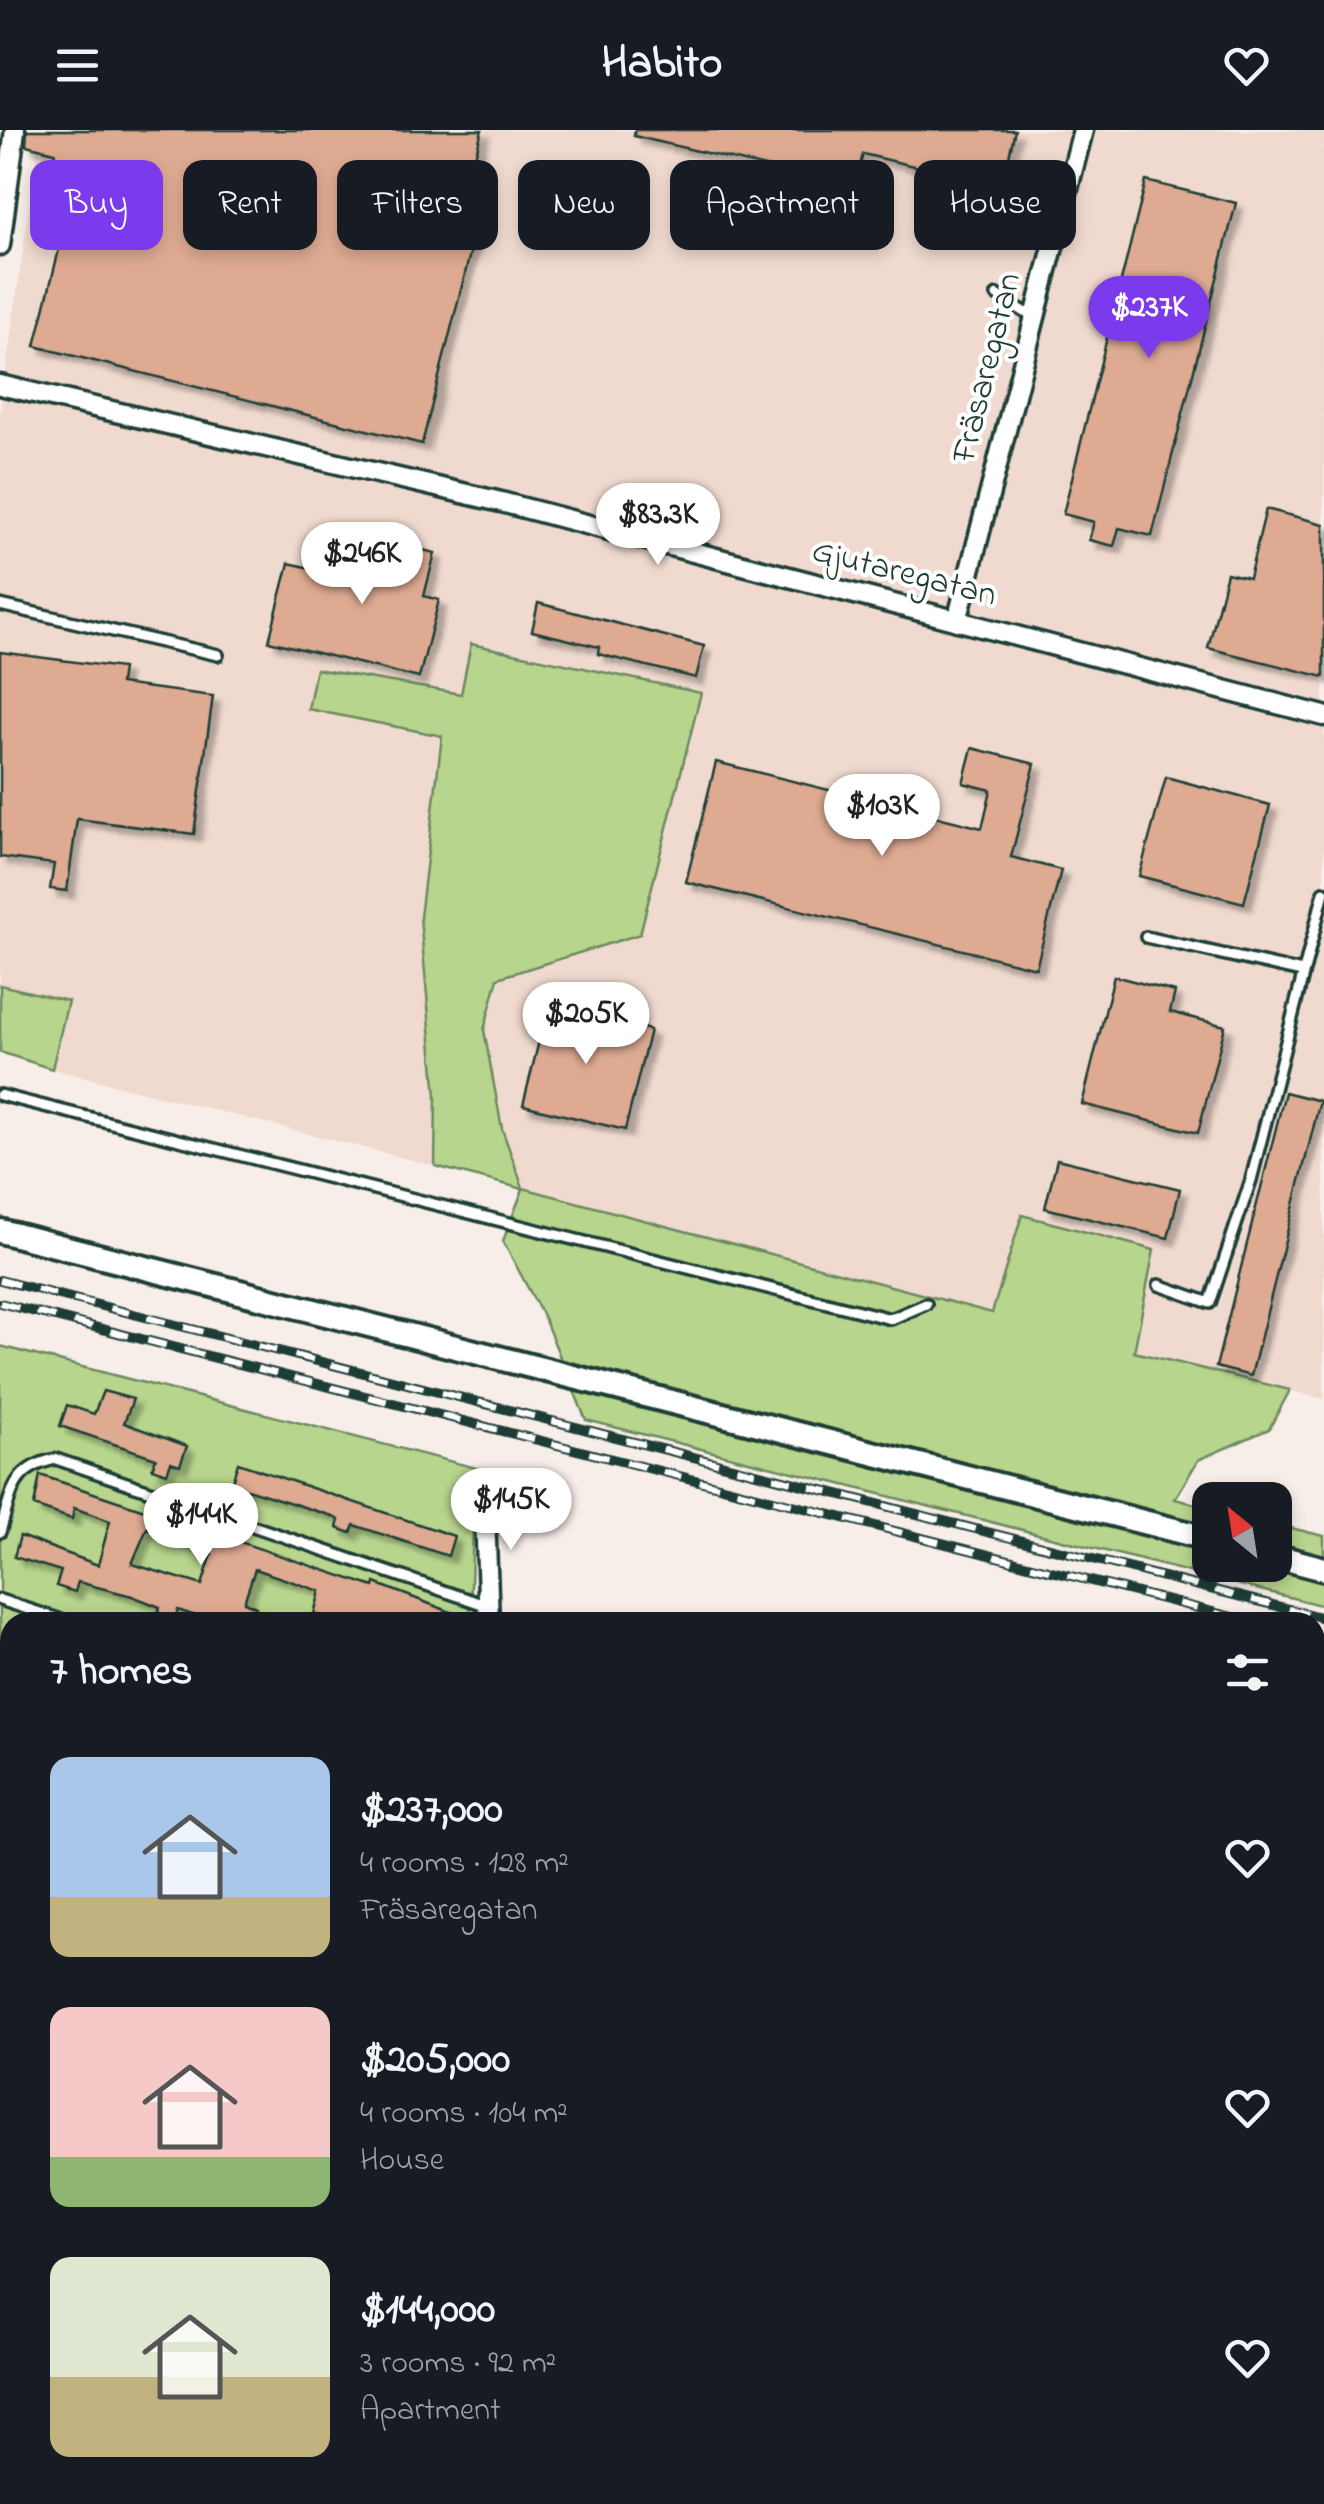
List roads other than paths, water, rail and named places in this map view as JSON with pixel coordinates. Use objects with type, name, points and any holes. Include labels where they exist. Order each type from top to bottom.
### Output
[{"type":"main road","points":[[0,1231],[1192,1535]]},
{"type":"main road","points":[[1292,1561],[1324,1569]]},
{"type":"street","points":[[0,245],[14,130]]},
{"type":"street","name":"Fräsaregatan","points":[[957,622],[1083,130]]},
{"type":"street","name":"Gjutaregatan","points":[[0,384],[501,502],[1324,716]]},
{"type":"street","points":[[478,1491],[485,1514],[489,1612]]},
{"type":"lane","points":[[998,294],[1034,318]]},
{"type":"lane","points":[[0,604],[218,654]]},
{"type":"lane","points":[[1159,1286],[1210,1303],[1251,1180],[1324,892]]},
{"type":"lane","points":[[1146,937],[1302,972]]},
{"type":"lane","points":[[0,1095],[891,1320],[926,1304]]},
{"type":"lane","points":[[0,1532],[15,1481],[34,1464],[56,1460],[483,1612]]},
{"type":"lane","points":[[0,1600],[37,1612]]},
{"type":"railway","points":[[0,1280],[1300,1612]]},
{"type":"railway","points":[[0,1303],[1213,1612]]}]
